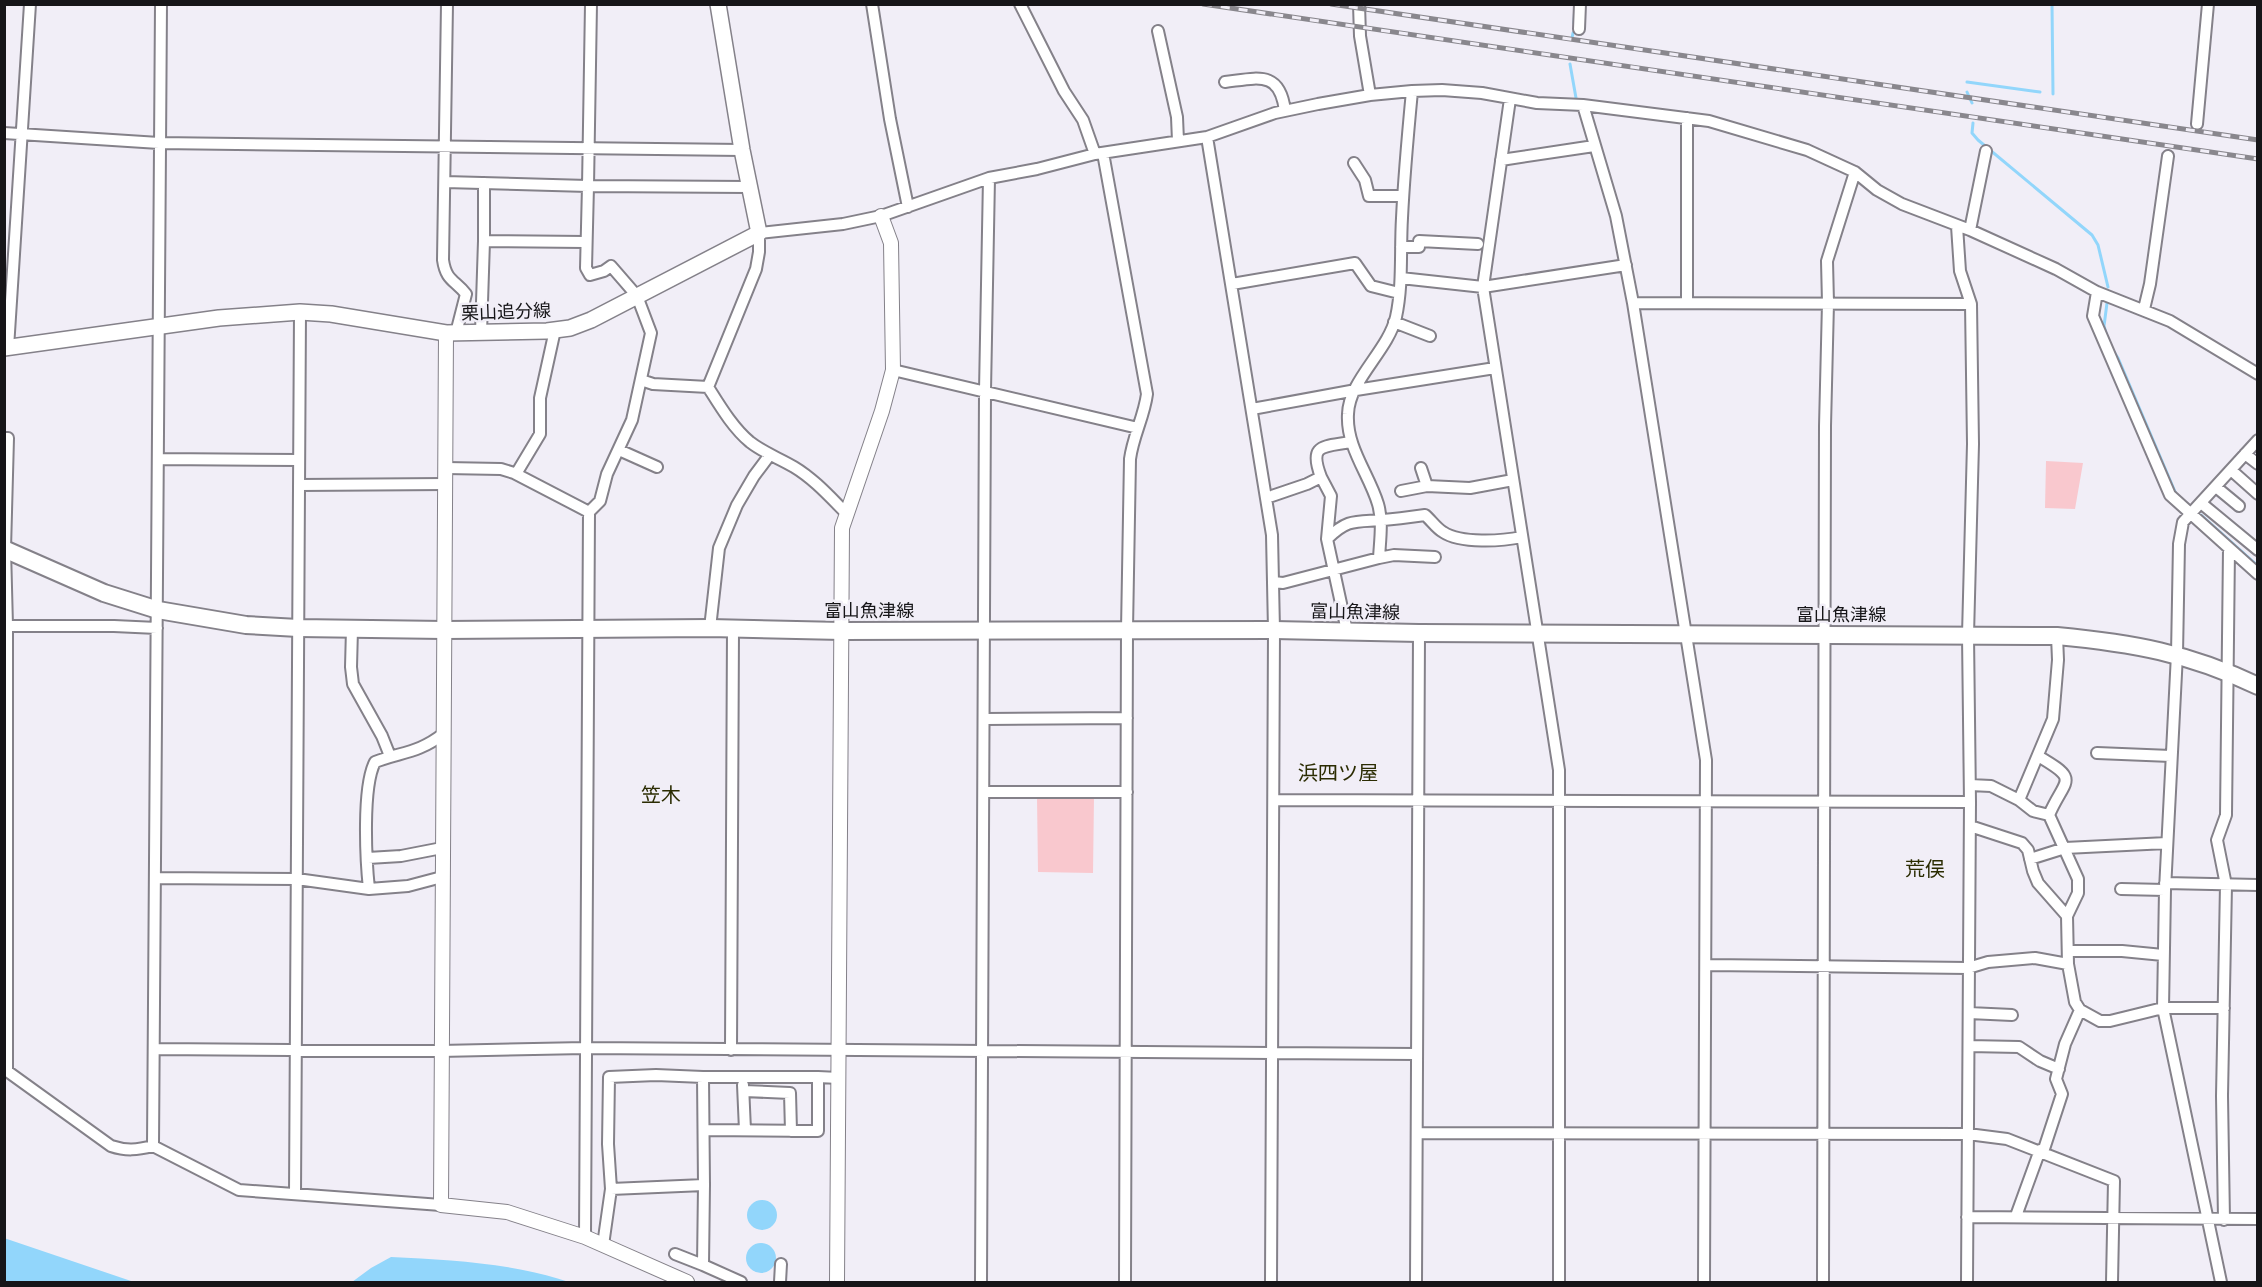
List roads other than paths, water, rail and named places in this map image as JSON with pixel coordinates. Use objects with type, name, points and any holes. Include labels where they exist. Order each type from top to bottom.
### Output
[{"type":"main road","points":[[718,4],[742,150],[759,233]]},
{"type":"main road","name":"栗山追分線","points":[[6,348],[219,318],[300,312],[331,314],[402,328],[451,333],[555,330],[591,320],[759,233]]},
{"type":"main road","name":"富山魚津線","points":[[5,549],[104,594],[158,610],[234,623],[298,628],[444,630],[710,628],[842,631],[1274,630],[1419,633],[1825,633],[2057,636],[2136,645],[2177,654],[2258,686]]},
{"type":"street","points":[[6,348],[30,4]]},
{"type":"street","points":[[153,1146],[161,4]]},
{"type":"street","points":[[441,1205],[440,1051],[446,468],[451,333],[466,294],[450,280],[444,270],[447,4]]},
{"type":"street","points":[[585,1237],[589,512],[600,501],[606,474],[632,420],[651,333],[637,296],[611,266],[604,271],[590,275],[586,268],[591,4]]},
{"type":"street","points":[[872,4],[890,119],[908,207]]},
{"type":"street","points":[[1020,4],[1064,91],[1083,120],[1099,153],[1148,394],[1145,412],[1132,443],[1130,459],[1127,630],[1125,1282]]},
{"type":"street","points":[[1359,4],[1360,36],[1370,95]]},
{"type":"street","points":[[1579,29],[1580,4]]},
{"type":"street","points":[[2197,124],[2208,4]]},
{"type":"street","points":[[1158,31],[1177,117],[1178,141]]},
{"type":"street","points":[[1226,82],[1264,78],[1273,82],[1283,95],[1284,111]]},
{"type":"street","points":[[708,387],[756,268],[759,233],[843,224],[880,216],[989,178],[1037,169],[1099,153],[1207,137],[1284,111],[1370,95],[1442,90],[1482,93],[1537,103],[1583,105],[1709,121],[1807,150],[1855,172],[1877,190],[1902,204],[1970,230],[2056,269],[2097,292],[2170,321],[2258,374]]},
{"type":"street","points":[[1379,558],[1381,520],[1374,492],[1351,442],[1347,413],[1356,390],[1386,342],[1394,322],[1401,278],[1403,196],[1412,91]]},
{"type":"street","points":[[1510,99],[1483,287],[1559,770],[1561,1133],[1559,1282]]},
{"type":"street","points":[[1583,105],[1616,216],[1626,265],[1706,760],[1704,1282]]},
{"type":"street","points":[[1687,118],[1687,303]]},
{"type":"street","points":[[4,133],[159,143],[742,150]]},
{"type":"street","points":[[1207,137],[1272,535],[1274,800],[1271,1282]]},
{"type":"street","points":[[1501,160],[1594,146]]},
{"type":"street","points":[[1970,230],[1986,151]]},
{"type":"street","points":[[2144,309],[2150,284],[2168,156]]},
{"type":"street","points":[[1354,163],[1365,180],[1369,196],[1403,196]]},
{"type":"street","points":[[1823,1282],[1827,261],[1855,172]]},
{"type":"street","points":[[981,1282],[985,391],[989,178]]},
{"type":"street","points":[[445,182],[749,187]]},
{"type":"street","points":[[481,333],[484,183]]},
{"type":"street","points":[[837,1282],[842,528],[882,411],[893,370],[891,243],[880,216]]},
{"type":"street","points":[[1957,226],[1960,271],[1971,304],[1973,444],[1968,635],[1970,826],[1967,1282]]},
{"type":"street","points":[[484,241],[585,242]]},
{"type":"street","points":[[1401,247],[1419,247],[1419,242],[1478,244]]},
{"type":"street","points":[[1232,284],[1355,263],[1371,286],[1399,293]]},
{"type":"street","points":[[1401,278],[1483,287],[1626,265]]},
{"type":"street","points":[[2097,292],[2093,316],[2098,330],[2170,495],[2258,574]]},
{"type":"street","points":[[1633,303],[1971,304]]},
{"type":"street","points":[[295,1194],[300,312]]},
{"type":"street","points":[[1394,322],[1430,336]]},
{"type":"street","points":[[516,474],[540,434],[540,398],[555,330]]},
{"type":"street","points":[[1252,409],[1495,368]]},
{"type":"street","points":[[893,370],[1137,428]]},
{"type":"street","points":[[641,380],[653,384],[708,387]]},
{"type":"street","points":[[708,387],[748,441],[769,456],[794,467],[846,513]]},
{"type":"street","points":[[4,438],[8,438],[5,549],[7,1071],[111,1146],[124,1150],[153,1146],[239,1190],[507,1212],[585,1237],[687,1282]]},
{"type":"street","points":[[2221,1282],[2163,1008],[2165,887],[2177,654],[2179,544],[2183,522],[2189,514],[2258,440]]},
{"type":"street","points":[[1347,631],[1327,539],[1331,496],[1321,477],[1316,452],[1320,448],[1351,442]]},
{"type":"street","points":[[619,450],[657,467]]},
{"type":"street","points":[[2246,454],[2258,464]]},
{"type":"street","points":[[710,628],[719,548],[737,505],[769,456]]},
{"type":"street","points":[[158,459],[299,460]]},
{"type":"street","points":[[446,468],[501,469],[516,474],[589,512]]},
{"type":"street","points":[[1421,468],[1427,486]]},
{"type":"street","points":[[2231,470],[2258,494]]},
{"type":"street","points":[[1266,498],[1321,477]]},
{"type":"street","points":[[1401,491],[1427,486],[1470,489],[1513,480]]},
{"type":"street","points":[[298,485],[446,484]]},
{"type":"street","points":[[2216,487],[2239,506]]},
{"type":"street","points":[[2201,503],[2257,550]]},
{"type":"street","points":[[1327,539],[1339,527],[1359,520],[1425,515],[1444,533],[1472,540],[1498,541],[1522,537]]},
{"type":"street","points":[[2224,1220],[2226,885],[2217,840],[2226,814],[2229,549]]},
{"type":"street","points":[[1273,582],[1283,583],[1394,555],[1435,557]]},
{"type":"street","points":[[7,626],[157,628]]},
{"type":"street","points":[[351,628],[353,684],[382,736],[390,756]]},
{"type":"street","points":[[731,1050],[734,629]]},
{"type":"street","points":[[1416,1282],[1419,633]]},
{"type":"street","points":[[2019,800],[2053,718],[2058,660],[2057,636]]},
{"type":"street","points":[[985,719],[1127,718]]},
{"type":"street","points":[[369,889],[370,772],[375,762],[390,756],[409,753],[432,743],[443,734]]},
{"type":"street","points":[[2097,753],[2171,756]]},
{"type":"street","points":[[2038,756],[2062,770],[2066,777],[2065,788],[2049,815]]},
{"type":"street","points":[[1970,785],[1991,786],[2019,800],[2033,811],[2049,815]]},
{"type":"street","points":[[984,792],[1127,792]]},
{"type":"street","points":[[1274,800],[1970,802]]},
{"type":"street","points":[[2049,815],[2078,879],[2078,893],[2067,916],[2068,964],[2075,1002],[2080,1010],[2100,1021],[2110,1021],[2163,1008],[2224,1008]]},
{"type":"street","points":[[1970,826],[2022,843],[2028,850],[2038,883],[2067,916]]},
{"type":"street","points":[[2030,859],[2065,848],[2167,843]]},
{"type":"street","points":[[368,858],[401,856],[442,848]]},
{"type":"street","points":[[156,878],[297,879],[369,889],[408,886],[442,877]]},
{"type":"street","points":[[2121,889],[2258,885]]},
{"type":"street","points":[[2068,951],[2122,951],[2163,955]]},
{"type":"street","points":[[1706,965],[1968,968],[1988,962],[2035,958],[2068,964]]},
{"type":"street","points":[[2016,1216],[2062,1094],[2056,1079],[2065,1044],[2080,1010]]},
{"type":"street","points":[[1969,1013],[2013,1016]]},
{"type":"street","points":[[1969,1046],[2019,1047],[2040,1061],[2059,1069]]},
{"type":"street","points":[[154,1048],[440,1051],[585,1048],[839,1049],[1416,1054]]},
{"type":"street","points":[[603,1245],[611,1189],[608,1144],[609,1077],[656,1075],[839,1078]]},
{"type":"street","points":[[743,1076],[745,1130]]},
{"type":"street","points":[[789,1076],[790,1131]]},
{"type":"street","points":[[703,1077],[703,1265]]},
{"type":"street","points":[[704,1130],[818,1131],[818,1077]]},
{"type":"street","points":[[744,1091],[790,1093]]},
{"type":"street","points":[[1417,1133],[1968,1134],[2007,1139],[2114,1180],[2112,1282]]},
{"type":"street","points":[[611,1189],[704,1185]]},
{"type":"street","points":[[1967,1217],[2258,1219]]},
{"type":"street","points":[[675,1254],[741,1282]]},
{"type":"street","points":[[780,1282],[781,1264]]},
{"type":"water","points":[[762,1200],[773,1204],[777,1215],[773,1226],[762,1230],[751,1226],[747,1215],[751,1204]]},
{"type":"water","points":[[4,1238],[134,1282],[5,1282]]},
{"type":"water","points":[[761,1243],[767,1244],[775,1252],[775,1264],[767,1272],[761,1273],[755,1272],[747,1264],[746,1258],[747,1252],[755,1244]]},
{"type":"water","points":[[391,1257],[459,1261],[526,1270],[569,1282],[352,1282]]},
{"type":"waterway","points":[[1574,23],[1575,4]]},
{"type":"waterway","points":[[2052,4],[2053,94]]},
{"type":"waterway","points":[[1572,38],[1573,33]]},
{"type":"waterway","points":[[1570,64],[1576,98]]},
{"type":"waterway","points":[[1967,82],[2040,92]]},
{"type":"waterway","points":[[1967,92],[1972,103]]},
{"type":"waterway","points":[[1973,123],[1972,133],[1978,140],[2092,235],[2098,245],[2108,287]]},
{"type":"waterway","points":[[2107,303],[2104,326],[2107,337]]},
{"type":"waterway","points":[[2112,349],[2118,358],[2176,494]]},
{"type":"waterway","points":[[2201,515],[2258,566]]},
{"type":"railway","points":[[1203,4],[2258,159]]},
{"type":"railway","points":[[1331,4],[2258,140]]},
{"type":"district","name":"浜四ツ屋","points":[[1338,773]]},
{"type":"district","name":"笠木","points":[[661,795]]},
{"type":"district","name":"荒俣","points":[[1925,869]]}]
